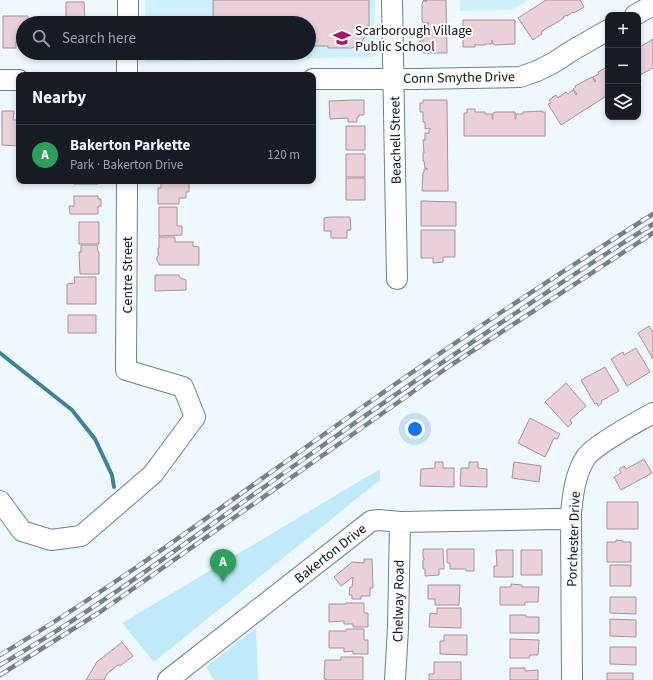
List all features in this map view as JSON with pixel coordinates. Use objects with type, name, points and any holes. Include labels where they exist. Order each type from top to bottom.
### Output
[{"type":"street","points":[[128,0],[128,16]]},
{"type":"street","name":"Beachell Street","points":[[392,0],[397,279]]},
{"type":"street","points":[[640,12],[653,4]]},
{"type":"street","name":"Conn Smythe Drive","points":[[316,79],[520,77],[554,63],[605,32]]},
{"type":"street","points":[[127,60],[127,72]]},
{"type":"street","points":[[0,80],[16,80]]},
{"type":"street","name":"Centre Street","points":[[0,501],[22,531],[51,540],[81,536],[153,474],[196,417],[183,387],[126,370],[127,184]]},
{"type":"street","name":"Porchester Drive","points":[[572,680],[571,520],[574,488],[578,474],[587,457],[611,438],[653,413]]},
{"type":"street","name":"Bakerton Drive","points":[[168,680],[370,521],[571,520]]},
{"type":"street","name":"Chelway Road","points":[[395,680],[398,628],[400,522]]},
{"type":"shaded area","name":"Scarborough Village Public School","points":[[145,0],[375,0],[374,57],[316,58],[316,16],[145,16]]},
{"type":"shaded area","points":[[460,0],[529,0],[511,10],[460,11]]},
{"type":"shaded area","name":"Scarborough Village Public School","points":[[145,60],[237,60],[145,62]]},
{"type":"shaded area","points":[[380,469],[380,480],[154,662],[122,623]]},
{"type":"shaded area","points":[[256,628],[258,680],[214,680],[206,667]]},
{"type":"building","points":[[213,0],[369,0],[369,26],[366,26],[363,40],[356,47],[351,48],[328,48],[328,46],[316,46],[316,16],[213,16]]},
{"type":"building","points":[[423,0],[446,0],[447,53],[423,53],[423,49],[419,50],[419,41],[423,41],[422,31],[424,31],[424,24],[429,24],[423,23],[422,20],[422,4],[423,1],[427,1]]},
{"type":"building","points":[[546,0],[580,0],[584,7],[563,17],[564,18],[541,32],[542,34],[533,40],[518,18]]},
{"type":"building","points":[[66,2],[84,2],[85,16],[66,16]]},
{"type":"building","points":[[3,16],[16,16],[16,48],[3,48]]},
{"type":"building","points":[[463,20],[515,20],[515,44],[495,45],[493,44],[492,40],[492,44],[475,45],[475,47],[463,47]]},
{"type":"building","points":[[653,39],[653,68],[641,74],[641,48],[641,46]]},
{"type":"building","points":[[605,68],[605,97],[561,125],[548,104],[551,103],[549,100],[556,95],[558,98],[566,92],[568,94],[573,90],[576,95],[577,94],[573,89],[576,87],[575,86],[592,77],[595,82],[596,81],[593,77],[599,74],[598,72]]},
{"type":"building","points":[[364,100],[364,115],[359,115],[359,117],[357,117],[357,122],[348,122],[348,118],[330,119],[329,101]]},
{"type":"building","points":[[423,100],[447,100],[448,191],[422,191],[423,172],[424,169],[428,169],[425,168],[423,161],[423,140],[425,140],[425,133],[429,133],[430,130],[430,128],[425,129],[423,112],[420,112],[420,103],[423,103]]},
{"type":"building","points":[[467,109],[475,109],[475,112],[492,114],[492,119],[493,113],[496,112],[515,112],[516,119],[516,114],[523,114],[523,112],[545,112],[545,136],[464,136],[464,113],[467,113]]},
{"type":"building","points":[[2,111],[14,111],[13,120],[16,120],[16,146],[2,145]]},
{"type":"building","points":[[346,126],[365,126],[365,150],[346,150]]},
{"type":"building","points":[[346,154],[365,154],[365,177],[346,177]]},
{"type":"building","points":[[346,178],[365,178],[365,200],[346,200]]},
{"type":"building","points":[[161,184],[189,184],[189,192],[186,192],[186,198],[179,198],[179,204],[158,204],[158,188],[161,188]]},
{"type":"building","points":[[74,196],[98,196],[98,199],[101,199],[101,206],[98,206],[98,214],[70,214],[69,206],[74,207]]},
{"type":"building","points":[[421,201],[456,202],[456,226],[421,226]]},
{"type":"building","points":[[159,207],[177,207],[177,226],[182,226],[182,235],[159,236]]},
{"type":"building","points":[[350,217],[351,230],[347,230],[347,238],[331,238],[331,231],[324,231],[324,218]]},
{"type":"building","points":[[79,222],[99,222],[99,244],[79,244]]},
{"type":"building","points":[[421,230],[455,230],[455,257],[443,257],[443,262],[433,263],[433,258],[421,258]]},
{"type":"building","points":[[159,237],[175,237],[175,242],[193,242],[193,246],[199,247],[199,265],[159,265],[157,257],[159,254]]},
{"type":"building","points":[[81,245],[97,245],[99,252],[99,274],[80,274],[79,252],[81,252]]},
{"type":"building","points":[[155,275],[179,275],[180,278],[186,280],[186,290],[155,291]]},
{"type":"building","points":[[74,277],[96,277],[96,304],[67,304],[67,284],[75,283]]},
{"type":"building","points":[[68,315],[96,315],[96,333],[68,333]]},
{"type":"building","points":[[649,326],[653,332],[653,359],[638,333]]},
{"type":"building","points":[[636,348],[650,372],[627,386],[611,359],[623,352],[624,355]]},
{"type":"building","points":[[605,367],[619,391],[601,401],[602,403],[598,406],[597,403],[595,404],[581,380]]},
{"type":"building","points":[[566,383],[586,406],[570,420],[572,423],[568,427],[545,402]]},
{"type":"building","points":[[530,418],[560,434],[557,439],[554,438],[545,457],[518,443]]},
{"type":"building","points":[[644,459],[652,473],[621,490],[614,477],[621,473],[619,469],[624,466],[626,469]]},
{"type":"building","points":[[435,462],[443,462],[443,468],[454,468],[454,487],[420,486],[421,469],[435,468]]},
{"type":"building","points":[[469,462],[478,462],[478,468],[487,469],[487,487],[460,486],[461,468],[469,468]]},
{"type":"building","points":[[514,462],[541,466],[539,482],[512,478]]},
{"type":"building","points":[[607,502],[638,502],[638,529],[607,529]]},
{"type":"building","points":[[616,540],[631,542],[631,562],[607,562],[607,542],[616,542]]},
{"type":"building","points":[[423,549],[443,549],[444,569],[439,569],[439,575],[425,576],[425,569],[423,569]]},
{"type":"building","points":[[447,549],[474,549],[474,571],[466,571],[466,569],[450,569],[450,563],[447,563]]},
{"type":"building","points":[[496,550],[513,550],[513,577],[494,577],[494,566],[497,566]]},
{"type":"building","points":[[521,550],[542,550],[542,575],[521,575]]},
{"type":"building","points":[[364,559],[372,559],[373,588],[370,588],[370,596],[361,596],[361,599],[352,599],[352,595],[349,595],[353,577],[341,586],[334,577],[352,562],[364,563]]},
{"type":"building","points":[[610,565],[631,565],[631,586],[610,586]]},
{"type":"building","points":[[511,584],[522,585],[522,587],[539,587],[538,602],[525,602],[525,605],[500,605],[500,587],[511,587]]},
{"type":"building","points":[[428,585],[460,585],[459,605],[435,605],[435,599],[428,599]]},
{"type":"building","points":[[610,597],[636,597],[636,614],[610,613]]},
{"type":"building","points":[[364,603],[364,613],[368,613],[368,627],[353,627],[353,624],[344,624],[344,621],[329,622],[329,604]]},
{"type":"building","points":[[437,608],[461,608],[461,628],[429,627],[430,613],[437,614]]},
{"type":"building","points":[[510,615],[539,617],[539,633],[510,633]]},
{"type":"building","points":[[610,619],[636,620],[636,637],[610,636]]},
{"type":"building","points":[[346,629],[364,629],[364,640],[368,640],[368,654],[353,654],[353,651],[344,652],[344,648],[329,648],[329,631],[346,631]]},
{"type":"building","points":[[444,635],[467,635],[467,655],[440,654],[440,641],[444,641]]},
{"type":"building","points":[[510,639],[539,640],[538,655],[530,655],[529,658],[510,658]]},
{"type":"building","points":[[122,642],[133,656],[107,674],[104,680],[86,680],[97,662]]},
{"type":"building","points":[[610,647],[636,647],[636,665],[610,664]]},
{"type":"building","points":[[341,657],[363,657],[363,680],[324,679],[325,660],[341,660]]},
{"type":"building","points":[[434,662],[461,662],[461,680],[429,680],[429,674],[434,674]]},
{"type":"building","points":[[510,668],[525,668],[525,671],[538,670],[538,680],[510,680]]},
{"type":"building","points":[[607,673],[633,673],[633,680],[607,680]]},
{"type":"waterway","points":[[0,353],[72,410],[95,439],[112,475],[114,487]]},
{"type":"railway","points":[[0,655],[130,572],[456,342],[653,214]]},
{"type":"railway","points":[[0,665],[77,618],[430,371],[518,311],[653,224]]},
{"type":"railway","points":[[0,675],[100,612],[451,365],[653,233]]},
{"type":"place","name":"Scarborough Village Public School","points":[[342,38]]},
{"type":"place","name":"Bakerton Parkette","points":[[223,582]]}]
